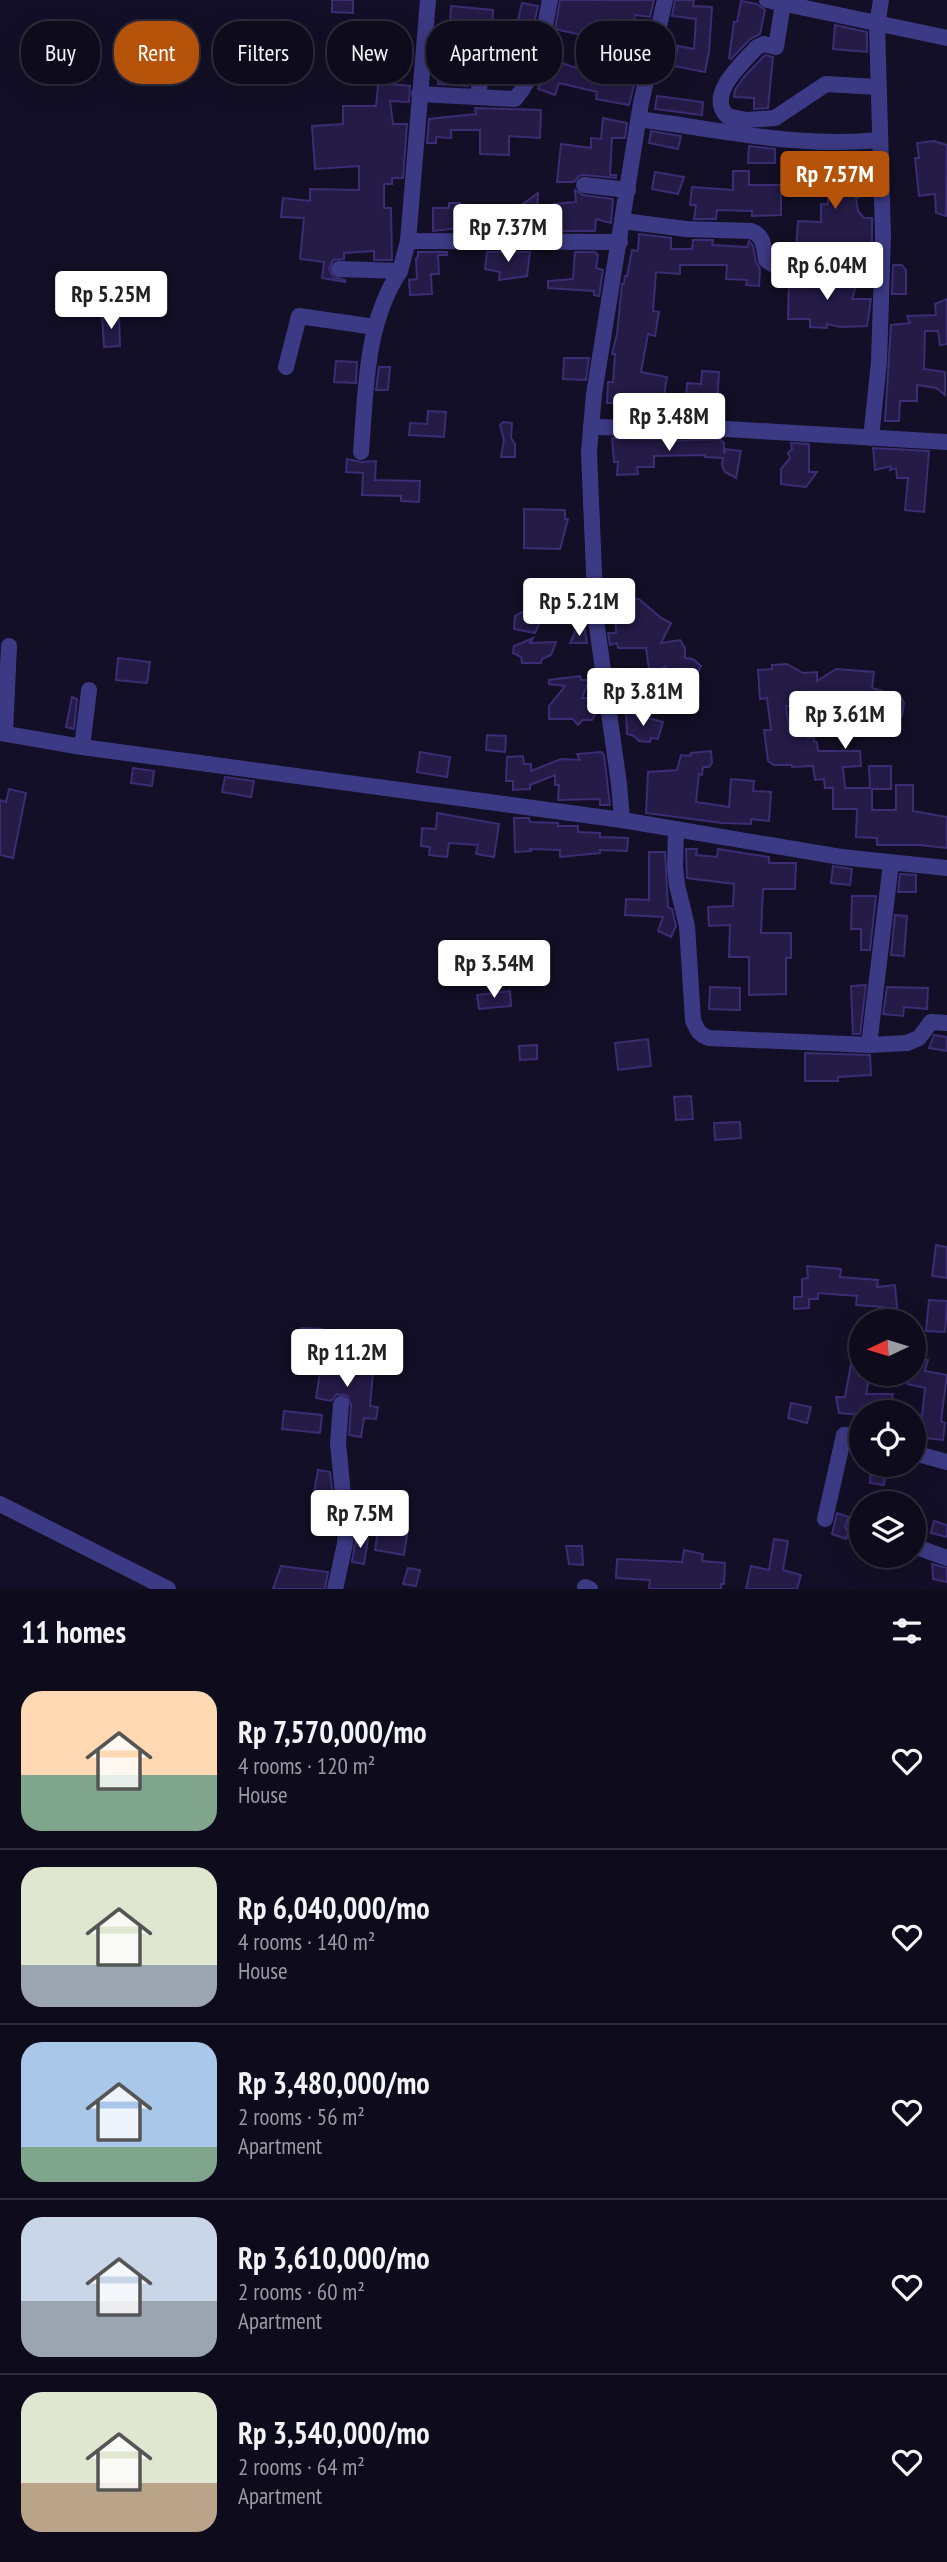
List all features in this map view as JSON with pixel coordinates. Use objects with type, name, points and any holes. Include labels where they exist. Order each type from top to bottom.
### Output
[{"type":"street","points":[[361,452],[368,366],[375,327],[383,301],[400,271],[408,241],[428,0]]},
{"type":"street","points":[[419,94],[515,99],[526,87],[541,44],[550,0]]},
{"type":"street","points":[[622,820],[620,784],[596,620],[589,452],[594,394],[639,119],[665,0]]},
{"type":"street","points":[[767,0],[947,38]]},
{"type":"street","points":[[871,438],[879,362],[882,267],[877,25],[881,0]]},
{"type":"street","points":[[783,4],[776,47],[764,44],[757,47],[723,87],[721,105],[727,116],[746,120],[769,120],[826,84],[878,87]]},
{"type":"street","points":[[478,97],[480,84]]},
{"type":"street","points":[[639,119],[766,139],[848,143],[880,140]]},
{"type":"street","points":[[584,185],[628,190]]},
{"type":"street","points":[[623,221],[686,229],[757,233],[762,239],[766,260],[776,267],[882,267]]},
{"type":"street","points":[[408,241],[620,242]]},
{"type":"street","points":[[339,269],[400,271]]},
{"type":"street","points":[[286,367],[299,316],[375,327]]},
{"type":"street","points":[[591,426],[726,429],[947,442]]},
{"type":"street","points":[[9,646],[2,733],[82,747],[622,820],[841,858],[947,867]]},
{"type":"street","points":[[82,747],[89,690]]},
{"type":"street","points":[[676,829],[677,885],[687,926],[693,1020],[702,1036],[869,1045],[907,1043],[919,1038],[931,1023],[947,1023]]},
{"type":"street","points":[[869,1045],[891,863]]},
{"type":"street","points":[[335,1589],[345,1544],[346,1526],[338,1443],[341,1404]]},
{"type":"street","points":[[825,1519],[844,1435],[849,1436]]},
{"type":"street","points":[[926,1456],[947,1462]]},
{"type":"street","points":[[0,1504],[168,1589]]},
{"type":"street","points":[[926,1550],[947,1558]]},
{"type":"building","points":[[332,0],[353,0],[353,13],[332,12]]},
{"type":"building","points":[[560,0],[654,0],[650,17],[635,15],[634,21],[576,21],[576,34],[562,31],[562,21],[556,21]]},
{"type":"building","points":[[675,0],[694,0],[693,6],[712,7],[705,72],[675,66],[678,46],[694,49],[696,19],[672,16]]},
{"type":"building","points":[[741,1],[757,4],[765,10],[760,34],[750,39],[731,59],[734,22],[737,22]]},
{"type":"building","points":[[522,3],[538,6],[535,21],[518,20]]},
{"type":"building","points":[[451,6],[493,10],[492,21],[450,21]]},
{"type":"building","points":[[835,25],[867,32],[867,52],[833,49]]},
{"type":"building","points":[[765,55],[773,57],[768,108],[754,109],[754,98],[734,97],[735,90]]},
{"type":"building","points":[[562,63],[576,68],[576,84],[634,84],[629,105],[596,99],[597,92],[562,84]]},
{"type":"building","points":[[378,84],[410,86],[409,102],[390,101],[393,124],[407,124],[403,178],[392,178],[392,184],[384,184],[384,208],[391,208],[392,260],[374,260],[374,251],[344,253],[344,259],[333,260],[329,269],[333,277],[345,282],[322,278],[324,262],[300,259],[304,218],[281,217],[283,198],[310,201],[310,189],[359,190],[359,166],[315,169],[312,126],[343,124],[343,106],[376,106]]},
{"type":"building","points":[[540,84],[559,84],[555,95],[538,89]]},
{"type":"building","points":[[657,96],[703,102],[702,115],[655,109]]},
{"type":"building","points":[[475,108],[541,110],[540,138],[509,136],[509,155],[480,154],[480,130],[451,130],[451,138],[436,137],[436,143],[427,143],[429,119],[476,114]]},
{"type":"building","points":[[603,118],[627,123],[625,138],[612,138],[610,175],[616,175],[616,178],[584,175],[574,182],[557,182],[561,144],[591,148],[591,138],[601,139]]},
{"type":"building","points":[[651,131],[681,136],[678,149],[649,143]]},
{"type":"building","points":[[934,141],[947,145],[946,216],[936,213],[935,194],[919,196],[915,158],[919,158],[917,143]]},
{"type":"building","points":[[749,146],[775,149],[775,163],[748,163]]},
{"type":"building","points":[[822,152],[848,152],[849,162],[860,162],[861,180],[871,180],[871,192],[856,198],[858,211],[864,218],[872,218],[872,256],[776,254],[775,250],[796,249],[798,221],[821,222],[821,204],[828,204],[828,180],[804,182],[803,161],[810,161],[810,155],[823,154]]},
{"type":"building","points":[[733,171],[749,171],[749,185],[781,185],[781,215],[752,216],[752,211],[717,210],[716,219],[694,219],[696,205],[690,205],[692,187],[733,190]]},
{"type":"building","points":[[655,172],[684,177],[678,194],[652,189]]},
{"type":"building","points":[[575,190],[583,195],[613,199],[611,223],[596,219],[595,231],[524,231],[526,210],[516,209],[538,193],[537,218],[553,219],[554,204],[576,202]]},
{"type":"building","points":[[449,203],[460,203],[459,228],[433,231],[433,208],[449,208]]},
{"type":"building","points":[[639,234],[671,238],[671,249],[692,249],[693,240],[713,240],[712,245],[747,247],[749,241],[760,269],[759,286],[746,285],[747,280],[726,279],[727,265],[680,265],[680,274],[656,272],[653,311],[659,312],[655,336],[648,334],[641,372],[667,377],[663,402],[635,397],[635,400],[622,403],[607,403],[608,382],[613,382],[615,354],[612,354],[617,334],[622,284],[627,276],[632,250],[638,251]]},
{"type":"building","points":[[418,252],[447,252],[447,255],[438,255],[439,274],[431,274],[432,294],[410,295],[409,280],[417,279]]},
{"type":"building","points":[[487,252],[530,252],[527,276],[499,280],[500,272],[485,269]]},
{"type":"building","points":[[575,252],[595,252],[598,255],[596,268],[603,270],[599,296],[594,295],[594,291],[548,288],[548,281],[573,279]]},
{"type":"building","points":[[893,265],[902,265],[906,270],[906,294],[892,294]]},
{"type":"building","points":[[789,277],[859,277],[852,299],[871,299],[867,326],[840,327],[827,324],[827,328],[810,327],[810,319],[788,319]]},
{"type":"building","points":[[947,299],[947,344],[940,345],[938,331],[925,331],[924,369],[945,372],[945,395],[936,388],[917,385],[917,401],[900,401],[899,421],[885,421],[891,325],[910,323],[907,316],[936,315],[935,304]]},
{"type":"building","points":[[119,316],[120,346],[104,347],[102,317]]},
{"type":"building","points":[[564,358],[589,358],[586,380],[563,379]]},
{"type":"building","points":[[336,361],[357,362],[356,383],[334,382]]},
{"type":"building","points":[[379,367],[390,367],[388,390],[376,390]]},
{"type":"building","points":[[702,371],[719,372],[717,403],[686,400],[687,383],[701,384]]},
{"type":"building","points":[[428,411],[446,412],[444,437],[409,435],[410,423],[427,424]]},
{"type":"building","points":[[503,422],[512,423],[511,438],[515,444],[515,457],[501,457],[504,440],[500,425]]},
{"type":"building","points":[[612,438],[670,441],[720,439],[724,443],[724,454],[725,449],[741,451],[736,478],[725,472],[722,466],[723,458],[705,455],[654,456],[654,467],[637,467],[638,474],[617,475],[618,462],[614,462]]},
{"type":"building","points":[[791,443],[809,444],[809,472],[817,472],[806,487],[781,484],[781,469],[790,458],[788,453],[792,449]]},
{"type":"building","points":[[873,448],[929,451],[924,512],[905,510],[908,478],[897,478],[896,468],[890,470],[891,466],[875,470]]},
{"type":"building","points":[[347,459],[376,461],[375,480],[420,481],[419,502],[401,501],[401,496],[362,495],[363,473],[346,472]]},
{"type":"building","points":[[524,509],[565,510],[565,519],[568,519],[560,549],[524,548]]},
{"type":"building","points":[[534,597],[572,602],[571,617],[542,617],[535,633],[514,629],[515,616],[528,609],[528,604],[533,602]]},
{"type":"building","points":[[639,599],[671,623],[661,643],[680,640],[685,648],[685,658],[693,659],[701,666],[698,672],[698,697],[692,698],[690,704],[681,705],[677,690],[667,690],[666,666],[654,672],[649,669],[646,648],[618,648],[617,643],[610,645],[608,633],[616,633],[615,604],[623,604],[623,600]]},
{"type":"building","points":[[585,630],[587,643],[570,643],[575,632]]},
{"type":"building","points":[[533,638],[530,643],[556,642],[551,655],[542,659],[541,663],[522,663],[521,657],[513,653],[514,646]]},
{"type":"building","points":[[118,658],[150,662],[147,683],[116,680]]},
{"type":"building","points":[[787,664],[803,673],[817,672],[817,681],[836,669],[874,672],[872,688],[883,691],[886,696],[895,693],[900,695],[904,703],[902,716],[875,712],[855,714],[834,705],[831,709],[786,706],[790,734],[808,733],[808,738],[814,737],[814,742],[817,742],[818,751],[860,751],[861,766],[843,767],[845,788],[870,788],[869,766],[891,766],[891,789],[872,789],[872,810],[896,810],[896,785],[913,785],[913,811],[947,817],[947,848],[877,845],[877,838],[856,837],[857,809],[833,809],[833,788],[825,788],[824,779],[815,780],[813,766],[774,765],[768,761],[764,730],[771,730],[767,698],[760,699],[758,670]]},
{"type":"building","points":[[580,676],[581,680],[589,680],[582,698],[596,698],[598,710],[592,720],[583,720],[578,725],[573,719],[549,719],[549,706],[565,686],[549,684],[549,680]]},
{"type":"building","points":[[72,697],[77,699],[74,729],[66,727]]},
{"type":"building","points":[[626,712],[663,722],[658,739],[651,738],[650,742],[639,741],[627,734]]},
{"type":"building","points":[[487,735],[506,736],[505,752],[486,750]]},
{"type":"building","points":[[711,751],[712,763],[709,767],[703,767],[702,775],[699,774],[696,802],[729,807],[731,779],[754,781],[753,791],[771,792],[769,821],[751,819],[751,824],[722,823],[646,813],[648,772],[677,770],[681,755],[690,756],[691,753]]},
{"type":"building","points":[[420,752],[450,757],[447,777],[417,772]]},
{"type":"building","points":[[601,752],[604,755],[610,805],[600,805],[600,799],[558,800],[559,785],[555,785],[555,775],[530,785],[530,789],[513,790],[513,781],[506,781],[507,757],[523,756],[524,764],[531,764],[531,771],[561,759],[580,760],[577,754]]},
{"type":"building","points":[[133,768],[154,771],[152,786],[131,783]]},
{"type":"building","points":[[225,777],[254,781],[251,797],[222,792]]},
{"type":"building","points":[[9,789],[26,793],[13,858],[0,855],[0,800],[6,802]]},
{"type":"building","points":[[437,813],[499,824],[494,857],[476,854],[478,845],[449,843],[447,857],[429,855],[430,847],[421,846],[422,828],[436,829]]},
{"type":"building","points":[[514,818],[529,818],[530,822],[558,823],[558,826],[578,826],[578,832],[600,833],[600,837],[628,838],[627,851],[600,850],[600,853],[560,857],[560,850],[530,849],[531,851],[515,852]]},
{"type":"building","points":[[686,849],[697,849],[696,855],[717,857],[718,849],[769,857],[769,863],[796,863],[795,889],[763,889],[761,933],[791,933],[791,958],[786,958],[786,994],[749,995],[749,957],[729,957],[730,925],[709,926],[708,907],[733,906],[734,884],[687,878]]},
{"type":"building","points":[[649,852],[665,852],[668,907],[672,909],[676,926],[671,937],[658,931],[663,917],[625,915],[626,899],[649,900]]},
{"type":"building","points":[[833,866],[852,869],[850,885],[831,883]]},
{"type":"building","points":[[900,874],[916,875],[916,892],[898,892]]},
{"type":"building","points":[[852,896],[876,896],[870,950],[861,950],[861,929],[851,929]]},
{"type":"building","points":[[895,915],[907,916],[904,956],[891,955]]},
{"type":"building","points":[[866,985],[860,1034],[853,1034],[851,986]]},
{"type":"building","points":[[710,987],[740,988],[740,1010],[709,1009]]},
{"type":"building","points":[[887,987],[928,988],[927,1009],[904,1007],[903,1016],[883,1014]]},
{"type":"building","points":[[510,991],[511,1006],[479,1009],[477,995]]},
{"type":"building","points":[[934,1035],[947,1037],[947,1051],[929,1048]]},
{"type":"building","points":[[648,1039],[651,1066],[618,1070],[615,1043]]},
{"type":"building","points":[[537,1045],[537,1059],[520,1060],[519,1046]]},
{"type":"building","points":[[805,1053],[870,1055],[871,1075],[838,1077],[838,1081],[805,1081]]},
{"type":"building","points":[[691,1096],[693,1119],[676,1120],[674,1097]]},
{"type":"building","points":[[740,1122],[741,1138],[715,1140],[714,1123]]},
{"type":"building","points":[[936,1245],[947,1247],[947,1278],[932,1276]]},
{"type":"building","points":[[807,1266],[841,1269],[840,1277],[878,1280],[877,1287],[895,1285],[897,1308],[856,1305],[857,1296],[818,1293],[818,1299],[809,1299],[809,1308],[794,1309],[794,1297],[802,1297],[802,1279],[808,1278]]},
{"type":"building","points":[[929,1300],[947,1301],[945,1332],[926,1331]]},
{"type":"building","points":[[301,1328],[322,1329],[321,1351],[300,1349]]},
{"type":"building","points":[[323,1353],[351,1357],[349,1369],[373,1372],[370,1406],[378,1407],[376,1419],[364,1418],[361,1437],[349,1435],[351,1405],[347,1396],[337,1394],[331,1401],[316,1398]]},
{"type":"building","points":[[926,1371],[947,1375],[941,1421],[945,1423],[943,1440],[926,1438],[925,1388],[916,1386],[926,1386]]},
{"type":"building","points":[[849,1375],[849,1386],[868,1386],[866,1394],[893,1394],[892,1400],[849,1400],[849,1414],[839,1413],[836,1397],[845,1397]]},
{"type":"building","points":[[791,1403],[811,1407],[807,1423],[788,1418]]},
{"type":"building","points":[[284,1411],[322,1415],[320,1433],[282,1429]]},
{"type":"building","points":[[318,1470],[330,1472],[333,1496],[314,1493]]},
{"type":"building","points":[[870,1477],[885,1477],[884,1485],[870,1483]]},
{"type":"building","points":[[837,1513],[849,1517],[845,1526],[848,1533],[846,1539],[832,1534]]},
{"type":"building","points":[[934,1521],[947,1525],[947,1537],[931,1533]]},
{"type":"building","points":[[379,1524],[408,1529],[404,1555],[375,1550]]},
{"type":"building","points":[[356,1537],[368,1539],[364,1564],[352,1562]]},
{"type":"building","points":[[774,1539],[788,1541],[783,1570],[801,1575],[797,1589],[746,1589],[751,1566],[769,1570]]},
{"type":"building","points":[[566,1546],[582,1546],[583,1565],[569,1564]]},
{"type":"building","points":[[684,1550],[703,1554],[702,1561],[725,1563],[724,1584],[721,1584],[721,1589],[649,1589],[650,1580],[616,1578],[617,1559],[682,1562]]},
{"type":"building","points":[[932,1564],[947,1568],[947,1582],[933,1579]]},
{"type":"building","points":[[281,1566],[328,1572],[325,1589],[273,1589]]},
{"type":"building","points":[[408,1568],[420,1570],[416,1586],[403,1584]]}]
